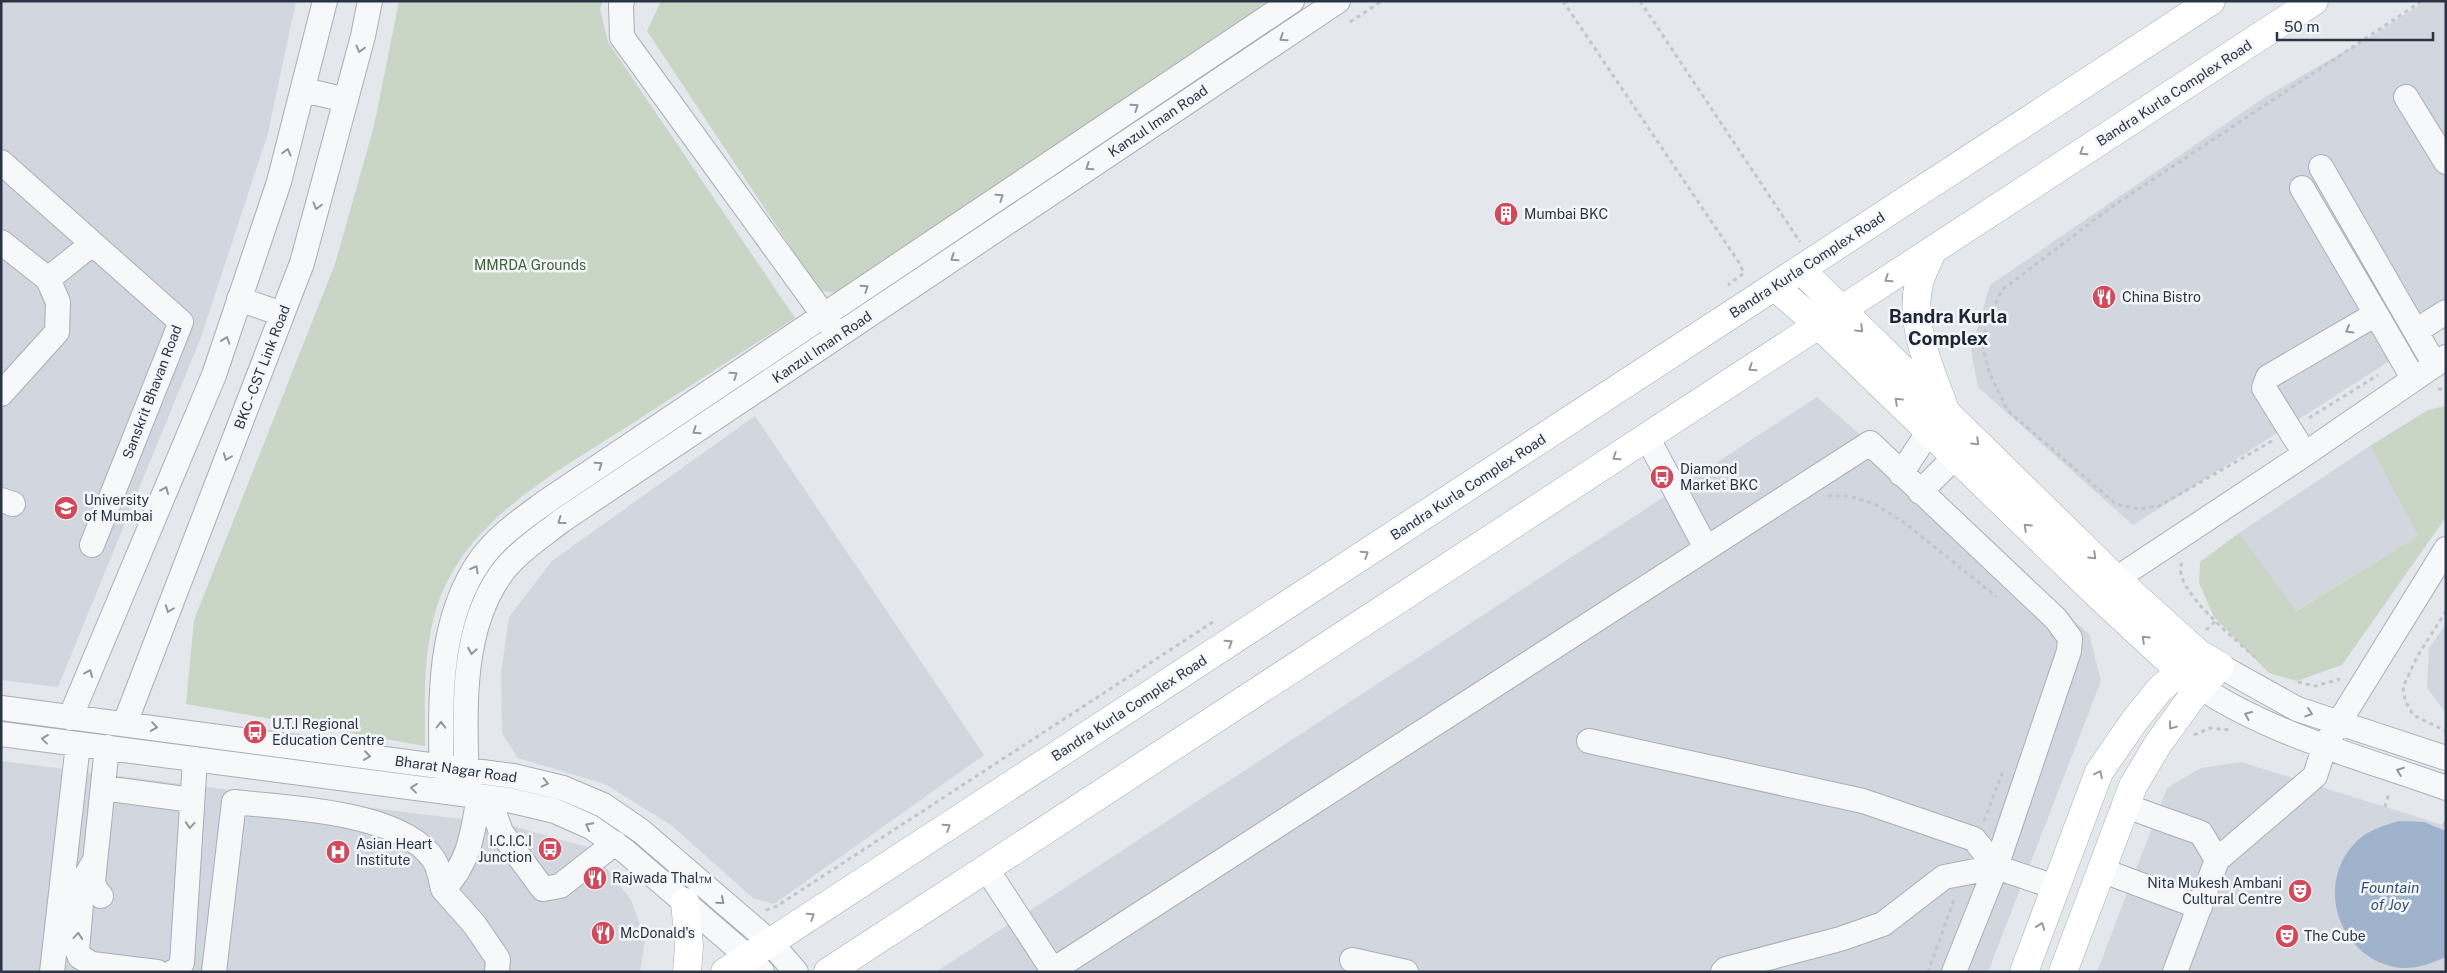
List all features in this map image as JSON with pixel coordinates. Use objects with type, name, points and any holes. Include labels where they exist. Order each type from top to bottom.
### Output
[{"type":"main road","name":"Bandra Kurla Complex Road","points":[[725,972],[760,957],[1775,287],[1802,259],[2212,1]]},
{"type":"main road","name":"Bandra Kurla Complex Road","points":[[828,972],[2314,1]]},
{"type":"main road","points":[[1933,250],[1919,283],[1918,322],[1937,422],[1955,457],[2108,588],[2200,670]]},
{"type":"main road","points":[[1802,259],[1830,318]]},
{"type":"main road","points":[[1775,287],[1830,318],[2108,588]]},
{"type":"main road","points":[[2063,972],[2133,786],[2200,670]]},
{"type":"main road","points":[[2024,972],[2098,772],[2159,690],[2200,670]]},
{"type":"main road","points":[[685,902],[689,946],[687,972]]},
{"type":"street","points":[[70,718],[214,375],[279,182],[304,90],[325,1]]},
{"type":"street","name":"BKC - CST Link Road","points":[[125,723],[302,263],[346,100],[370,1]]},
{"type":"street","points":[[622,1],[622,37],[838,336]]},
{"type":"street","name":"Kanzul Iman Road","points":[[442,792],[444,670],[451,624],[464,588],[481,559],[497,540],[546,501],[1292,1]]},
{"type":"street","name":"Kanzul Iman Road","points":[[478,796],[467,770],[468,672],[474,639],[487,599],[501,574],[522,552],[561,521],[838,336],[1304,11],[1338,1]]},
{"type":"street","points":[[304,90],[346,100]]},
{"type":"street","points":[[2406,97],[2446,162]]},
{"type":"street","name":"Sanskrit Bhavan Road","points":[[1,162],[181,322],[92,545]]},
{"type":"street","points":[[2108,588],[2305,454],[2415,376],[2440,361],[2416,331],[2321,167]]},
{"type":"street","points":[[2302,188],[2415,376]]},
{"type":"street","points":[[1,242],[48,279],[58,302],[57,332],[1,394]]},
{"type":"street","points":[[48,279],[92,244]]},
{"type":"street","points":[[239,299],[282,314]]},
{"type":"street","points":[[2416,331],[2446,312]]},
{"type":"street","points":[[2305,454],[2264,388],[2268,377],[2376,314]]},
{"type":"street","points":[[1901,474],[1937,422]]},
{"type":"street","points":[[1647,436],[1706,548]]},
{"type":"street","points":[[986,868],[1051,970],[1870,443],[2056,619],[2070,638],[2069,651],[1996,867],[1954,972]]},
{"type":"street","points":[[1920,492],[1955,457]]},
{"type":"street","points":[[2175,972],[2217,860],[2315,776],[2325,745],[2446,549]]},
{"type":"street","points":[[2200,670],[2297,709],[2446,758]]},
{"type":"street","points":[[2200,670],[2232,708],[2288,733],[2446,788]]},
{"type":"street","name":"Bharat Nagar Road","points":[[1,708],[513,776],[563,788],[604,805],[641,831],[760,957]]},
{"type":"street","name":"Bharat Nagar Road","points":[[1,734],[478,796],[555,811],[591,827],[615,843],[685,902],[760,957]]},
{"type":"street","points":[[1589,741],[1864,801],[1974,839],[1996,867]]},
{"type":"street","points":[[52,972],[78,744]]},
{"type":"street","points":[[101,896],[93,885],[107,748]]},
{"type":"street","points":[[173,972],[177,970],[182,962],[195,759]]},
{"type":"street","points":[[214,972],[239,765]]},
{"type":"street","points":[[350,816],[354,780]]},
{"type":"street","points":[[103,788],[192,800]]},
{"type":"street","points":[[478,796],[501,832],[543,889],[560,886],[615,843]]},
{"type":"street","points":[[444,889],[458,874],[468,854],[478,796]]},
{"type":"street","points":[[234,802],[350,816],[376,823],[415,840],[434,860],[444,889],[474,924],[498,959],[497,972]]},
{"type":"street","points":[[2126,806],[2201,833],[2217,860]]},
{"type":"street","points":[[95,860],[83,881],[77,950],[80,957],[92,964],[157,972]]},
{"type":"street","points":[[1723,972],[1726,969],[1840,939],[1882,924],[1944,877],[1996,867],[2055,887]]},
{"type":"street","points":[[2102,870],[2200,907]]},
{"type":"street","points":[[760,957],[796,972]]},
{"type":"street","points":[[1352,960],[1406,972]]},
{"type":"path","points":[[1348,23],[1382,1]]},
{"type":"path","points":[[1563,1],[1738,261],[1744,273],[1723,289]]},
{"type":"path","points":[[1640,1],[1802,259]]},
{"type":"path","points":[[2422,1],[2110,208],[2002,290],[1990,314],[1982,343],[1989,372],[2008,411],[2116,504],[2138,509],[2159,506],[2290,431],[2415,376],[2446,389]]},
{"type":"path","points":[[1826,496],[1849,496],[1873,503],[1902,521],[2000,599]]},
{"type":"path","points":[[2189,556],[2180,565],[2181,578],[2192,598],[2258,661]]},
{"type":"path","points":[[2446,612],[2418,655],[2403,686],[2405,700],[2413,715],[2446,731]]},
{"type":"path","points":[[762,906],[766,910],[777,906],[1221,617]]},
{"type":"path","points":[[2295,682],[2309,686],[2321,683]]},
{"type":"path","points":[[2192,736],[2210,728],[2234,731]]},
{"type":"path","points":[[1976,842],[2004,769]]},
{"type":"path","points":[[2444,826],[2446,819]]},
{"type":"path","points":[[1928,972],[1964,873]]},
{"type":"shaded area","name":"University of Mumbai","points":[[1,1],[296,1],[268,133],[201,337],[58,687],[1,680]]},
{"type":"shaded area","points":[[2426,1],[2446,1],[2446,325],[2133,525],[1978,387],[1971,350],[1990,285],[2265,97],[2373,35]]},
{"type":"shaded area","points":[[1817,397],[2089,634],[2101,681],[1988,972],[936,972]]},
{"type":"shaded area","points":[[755,416],[984,755],[774,904],[753,898],[671,825],[605,784],[518,758],[502,733],[501,674],[509,617],[552,561]]},
{"type":"shaded area","points":[[2370,446],[2418,536],[2295,611],[2239,533]]},
{"type":"shaded area","points":[[2446,624],[2446,713],[2427,688],[2429,648]]},
{"type":"shaded area","points":[[1,761],[508,825],[591,848],[631,900],[645,939],[640,972],[1,972]]},
{"type":"shaded area","points":[[2241,762],[2446,826],[2446,972],[2097,972],[2167,788],[2201,768]]},
{"type":"green space","name":"MMRDA Grounds","points":[[399,1],[603,1],[600,9],[608,42],[795,318],[553,474],[502,513],[480,535],[461,559],[445,586],[432,624],[426,665],[425,746],[186,704],[194,620],[335,264],[374,126]]},
{"type":"green space","points":[[661,1],[1275,1],[835,293],[819,290],[647,31]]},
{"type":"green space","points":[[2446,406],[2446,517],[2342,665],[2297,681],[2269,673],[2214,617],[2199,583],[2200,562],[2239,533],[2296,611],[2418,536],[2370,446],[2428,410]]},
{"type":"water","name":"Fountain of Joy","points":[[2399,821],[2424,822],[2446,831],[2446,957],[2413,968],[2401,968],[2380,962],[2363,952],[2349,937],[2340,919],[2335,900],[2336,880],[2342,861],[2355,843],[2370,832]]},
{"type":"place","name":"Mumbai BKC","points":[[1506,214]]},
{"type":"place","name":"China Bistro","points":[[2104,297]]},
{"type":"place","name":"Diamond Market BKC","points":[[1662,477]]},
{"type":"place","name":"University of Mumbai","points":[[66,508]]},
{"type":"place","name":"U.T.I Regional Education Centre","points":[[255,732]]},
{"type":"place","name":"I.C.I.C.I Junction","points":[[550,849]]},
{"type":"place","name":"Asian Heart Institute","points":[[338,852]]},
{"type":"place","name":"Rajwada Thal™","points":[[595,878]]},
{"type":"place","name":"Nita Mukesh Ambani Cultural Centre","points":[[2300,891]]},
{"type":"place","name":"McDonald's","points":[[603,933]]},
{"type":"place","name":"The Cube","points":[[2287,936]]},
{"type":"district","name":"Bandra Kurla Complex","points":[[1948,327]]}]
